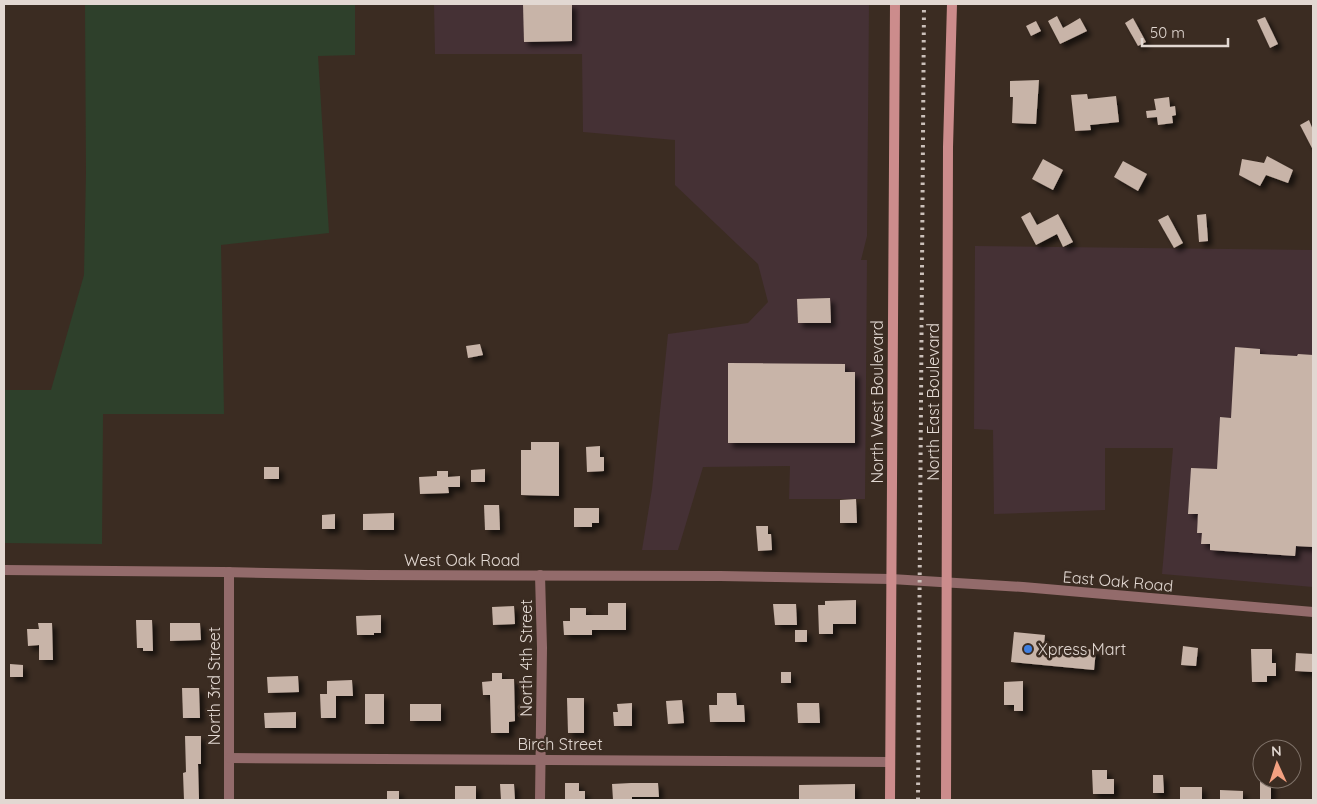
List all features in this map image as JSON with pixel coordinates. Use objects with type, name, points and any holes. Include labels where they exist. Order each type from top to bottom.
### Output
[{"type":"main road","name":"North West Boulevard","points":[[890,800],[895,4]]},
{"type":"main road","name":"North East Boulevard","points":[[946,800],[948,147],[952,4]]},
{"type":"street","name":"West Oak Road","points":[[4,570],[368,575],[720,576],[920,580]]},
{"type":"street","name":"North 3rd Street","points":[[228,572],[230,800]]},
{"type":"street","name":"North 4th Street","points":[[540,576],[542,648],[540,800]]},
{"type":"street","name":"East Oak Road","points":[[920,580],[1313,612]]},
{"type":"street","name":"Birch Street","points":[[230,758],[890,762]]},
{"type":"shaded area","points":[[434,4],[869,4],[867,236],[861,260],[867,260],[865,499],[789,499],[790,466],[703,467],[678,550],[642,550],[652,489],[668,334],[748,323],[768,302],[758,264],[675,185],[675,140],[583,132],[582,54],[435,54]]},
{"type":"shaded area","points":[[975,246],[1313,250],[1313,587],[1162,574],[1173,448],[1105,448],[1105,510],[994,514],[993,430],[974,429]]},
{"type":"green space","points":[[85,4],[355,4],[355,55],[318,56],[329,233],[221,245],[224,414],[103,414],[102,544],[4,543],[4,390],[51,390],[84,275],[86,173]]},
{"type":"building","points":[[523,4],[572,4],[572,41],[524,42]]},
{"type":"building","points":[[1057,16],[1063,28],[1080,18],[1087,31],[1060,44],[1048,21]]},
{"type":"building","points":[[1265,17],[1278,44],[1270,48],[1257,20]]},
{"type":"building","points":[[1133,18],[1146,42],[1138,46],[1125,23]]},
{"type":"building","points":[[1036,21],[1041,31],[1031,36],[1026,26]]},
{"type":"building","points":[[1039,80],[1036,124],[1012,123],[1013,97],[1010,97],[1010,81]]},
{"type":"building","points":[[1087,94],[1088,99],[1116,96],[1119,122],[1090,125],[1091,130],[1075,131],[1071,95]]},
{"type":"building","points":[[1169,97],[1170,107],[1175,106],[1176,115],[1172,116],[1173,123],[1158,125],[1157,117],[1147,118],[1146,111],[1156,110],[1154,99]]},
{"type":"building","points":[[1309,120],[1313,130],[1313,150],[1300,125]]},
{"type":"building","points":[[1267,156],[1293,170],[1288,183],[1266,175],[1260,186],[1239,175],[1242,159],[1264,163]]},
{"type":"building","points":[[1043,159],[1063,170],[1053,190],[1032,179]]},
{"type":"building","points":[[1123,161],[1147,174],[1138,191],[1114,177]]},
{"type":"building","points":[[1030,212],[1037,225],[1058,214],[1073,242],[1063,247],[1057,234],[1036,245],[1021,217]]},
{"type":"building","points":[[1206,214],[1208,241],[1199,242],[1197,215]]},
{"type":"building","points":[[1168,215],[1183,243],[1174,248],[1158,220]]},
{"type":"building","points":[[830,298],[831,323],[798,323],[797,299]]},
{"type":"building","points":[[480,344],[483,355],[468,358],[466,346]]},
{"type":"building","points":[[1235,347],[1260,349],[1260,354],[1313,355],[1313,547],[1296,546],[1295,556],[1210,550],[1210,544],[1201,544],[1202,533],[1197,533],[1198,514],[1188,514],[1191,468],[1217,469],[1220,417],[1231,418]]},
{"type":"building","points":[[728,363],[845,364],[845,372],[855,372],[855,443],[728,443]]},
{"type":"building","points":[[531,442],[559,442],[559,496],[521,495],[521,450],[531,450]]},
{"type":"building","points":[[600,446],[600,457],[604,457],[604,471],[587,472],[586,447]]},
{"type":"building","points":[[264,467],[279,467],[279,479],[264,479]]},
{"type":"building","points":[[485,469],[485,482],[471,482],[471,470]]},
{"type":"building","points":[[437,471],[448,471],[448,477],[460,476],[460,487],[448,487],[449,493],[420,494],[419,477],[437,476]]},
{"type":"building","points":[[856,499],[857,523],[840,523],[840,500]]},
{"type":"building","points":[[484,505],[499,505],[500,530],[485,530]]},
{"type":"building","points":[[574,508],[599,508],[599,523],[592,523],[592,527],[574,527]]},
{"type":"building","points":[[394,513],[394,530],[363,530],[363,514]]},
{"type":"building","points":[[335,514],[335,529],[322,529],[322,515]]},
{"type":"building","points":[[756,526],[768,526],[768,534],[771,534],[772,550],[758,551]]},
{"type":"building","points":[[856,600],[856,624],[833,624],[833,634],[819,634],[818,605],[825,605],[825,601]]},
{"type":"building","points":[[608,603],[626,603],[626,630],[592,630],[592,635],[564,635],[563,621],[570,621],[570,608],[586,608],[586,615],[608,615]]},
{"type":"building","points":[[773,604],[796,604],[797,625],[775,625]]},
{"type":"building","points":[[514,606],[515,624],[493,625],[492,607]]},
{"type":"building","points":[[381,615],[381,633],[357,635],[356,616]]},
{"type":"building","points":[[136,620],[152,620],[153,651],[143,651],[143,648],[137,648]]},
{"type":"building","points":[[38,623],[52,623],[53,660],[39,660],[39,645],[28,646],[27,629],[39,629]]},
{"type":"building","points":[[170,623],[200,623],[201,640],[170,641]]},
{"type":"building","points":[[795,630],[807,630],[807,642],[795,642]]},
{"type":"building","points":[[1014,632],[1045,635],[1044,645],[1096,650],[1094,670],[1011,662]]},
{"type":"building","points":[[1183,646],[1198,648],[1196,666],[1181,665]]},
{"type":"building","points":[[1251,649],[1272,649],[1272,663],[1276,663],[1276,676],[1267,676],[1267,682],[1252,682]]},
{"type":"building","points":[[1296,653],[1313,654],[1313,672],[1295,671]]},
{"type":"building","points":[[10,664],[23,665],[23,677],[10,677]]},
{"type":"building","points":[[781,672],[791,672],[791,683],[781,683]]},
{"type":"building","points":[[492,673],[502,673],[502,679],[514,679],[515,721],[509,722],[509,733],[491,733],[490,695],[483,695],[482,682],[492,681]]},
{"type":"building","points":[[298,676],[299,692],[268,693],[267,677]]},
{"type":"building","points":[[352,680],[353,696],[336,696],[336,718],[321,718],[320,694],[327,694],[327,681]]},
{"type":"building","points":[[1023,681],[1023,711],[1014,711],[1014,705],[1004,705],[1004,682]]},
{"type":"building","points":[[182,688],[199,688],[200,718],[183,718]]},
{"type":"building","points":[[717,693],[736,693],[737,705],[744,705],[745,722],[710,722],[709,705],[717,705]]},
{"type":"building","points":[[365,694],[384,694],[384,724],[365,724]]},
{"type":"building","points":[[567,698],[584,698],[584,733],[568,733]]},
{"type":"building","points":[[682,700],[684,723],[668,724],[666,701]]},
{"type":"building","points":[[632,703],[632,726],[614,726],[613,712],[618,712],[617,704]]},
{"type":"building","points":[[797,703],[819,703],[820,723],[798,723]]},
{"type":"building","points":[[410,704],[441,704],[441,721],[410,721]]},
{"type":"building","points":[[296,712],[296,728],[265,728],[264,713]]},
{"type":"building","points":[[185,736],[201,736],[201,764],[198,764],[199,799],[184,800],[183,773],[186,772]]},
{"type":"building","points":[[1092,770],[1107,770],[1107,779],[1114,779],[1114,794],[1093,794]]},
{"type":"building","points":[[1153,775],[1163,775],[1164,793],[1153,793]]},
{"type":"building","points":[[565,783],[579,783],[579,791],[585,791],[585,800],[565,800]]},
{"type":"building","points":[[658,783],[659,797],[632,797],[632,800],[613,800],[612,784]]},
{"type":"building","points":[[500,784],[514,784],[515,800],[501,800]]},
{"type":"building","points":[[855,784],[855,800],[799,800],[799,785]]},
{"type":"building","points":[[455,786],[476,786],[476,800],[455,800]]},
{"type":"building","points":[[1180,787],[1202,787],[1202,800],[1180,800]]},
{"type":"building","points":[[1260,789],[1271,789],[1271,800],[1260,800]]},
{"type":"building","points":[[1220,790],[1243,791],[1243,800],[1220,800]]},
{"type":"building","points":[[387,791],[399,791],[399,800],[387,800]]},
{"type":"railway","points":[[918,800],[924,4]]},
{"type":"place","name":"Xpress Mart","points":[[1028,649]]}]
